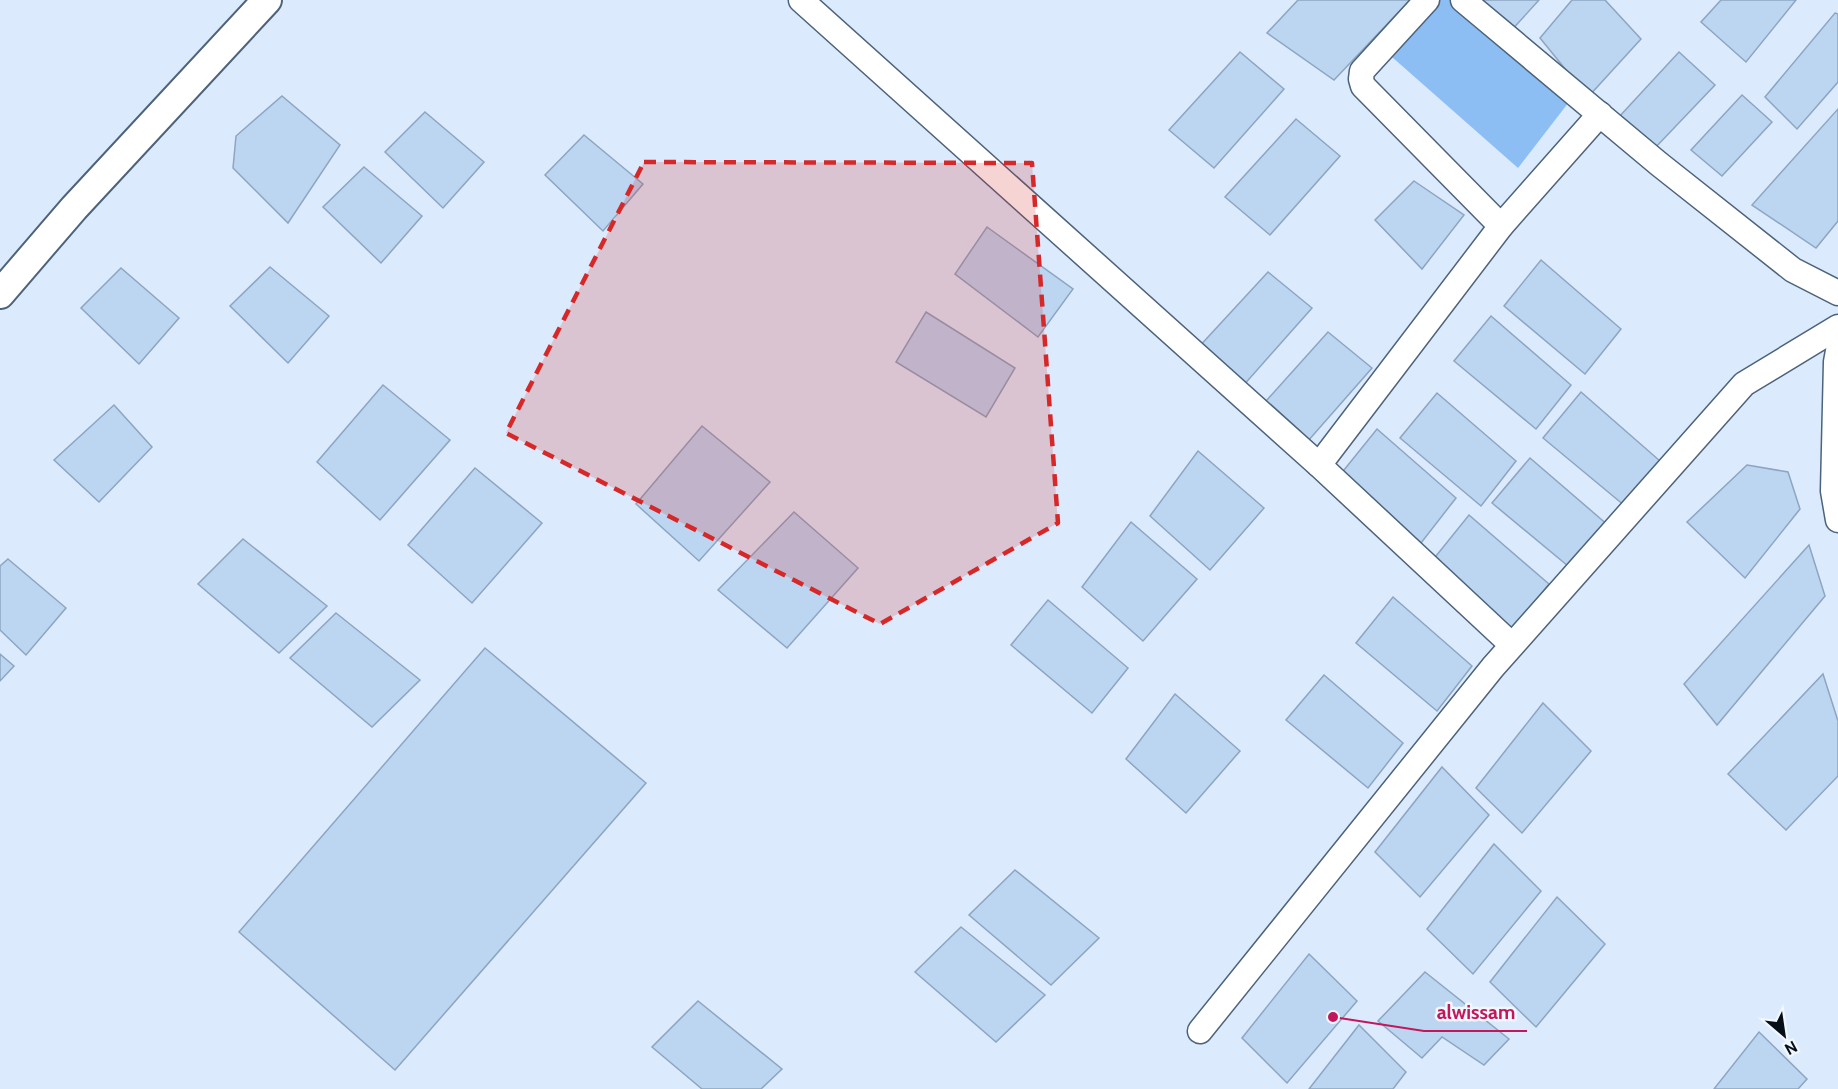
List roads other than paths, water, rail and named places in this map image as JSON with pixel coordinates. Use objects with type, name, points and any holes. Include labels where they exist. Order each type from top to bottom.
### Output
[{"type":"street","points":[[0,294],[74,208],[267,0]]},
{"type":"street","points":[[801,0],[1319,465],[1512,645]]},
{"type":"street","points":[[1427,0],[1362,71],[1363,86],[1501,226]]},
{"type":"street","points":[[1463,0],[1659,164],[1793,270],[1838,293]]},
{"type":"street","points":[[1319,465],[1501,226],[1600,114]]},
{"type":"street","points":[[1200,1031],[1512,645],[1744,384],[1838,327]]},
{"type":"street","points":[[1838,351],[1833,491],[1838,520]]},
{"type":"place","name":"alwissam","points":[[1333,1017]]}]
